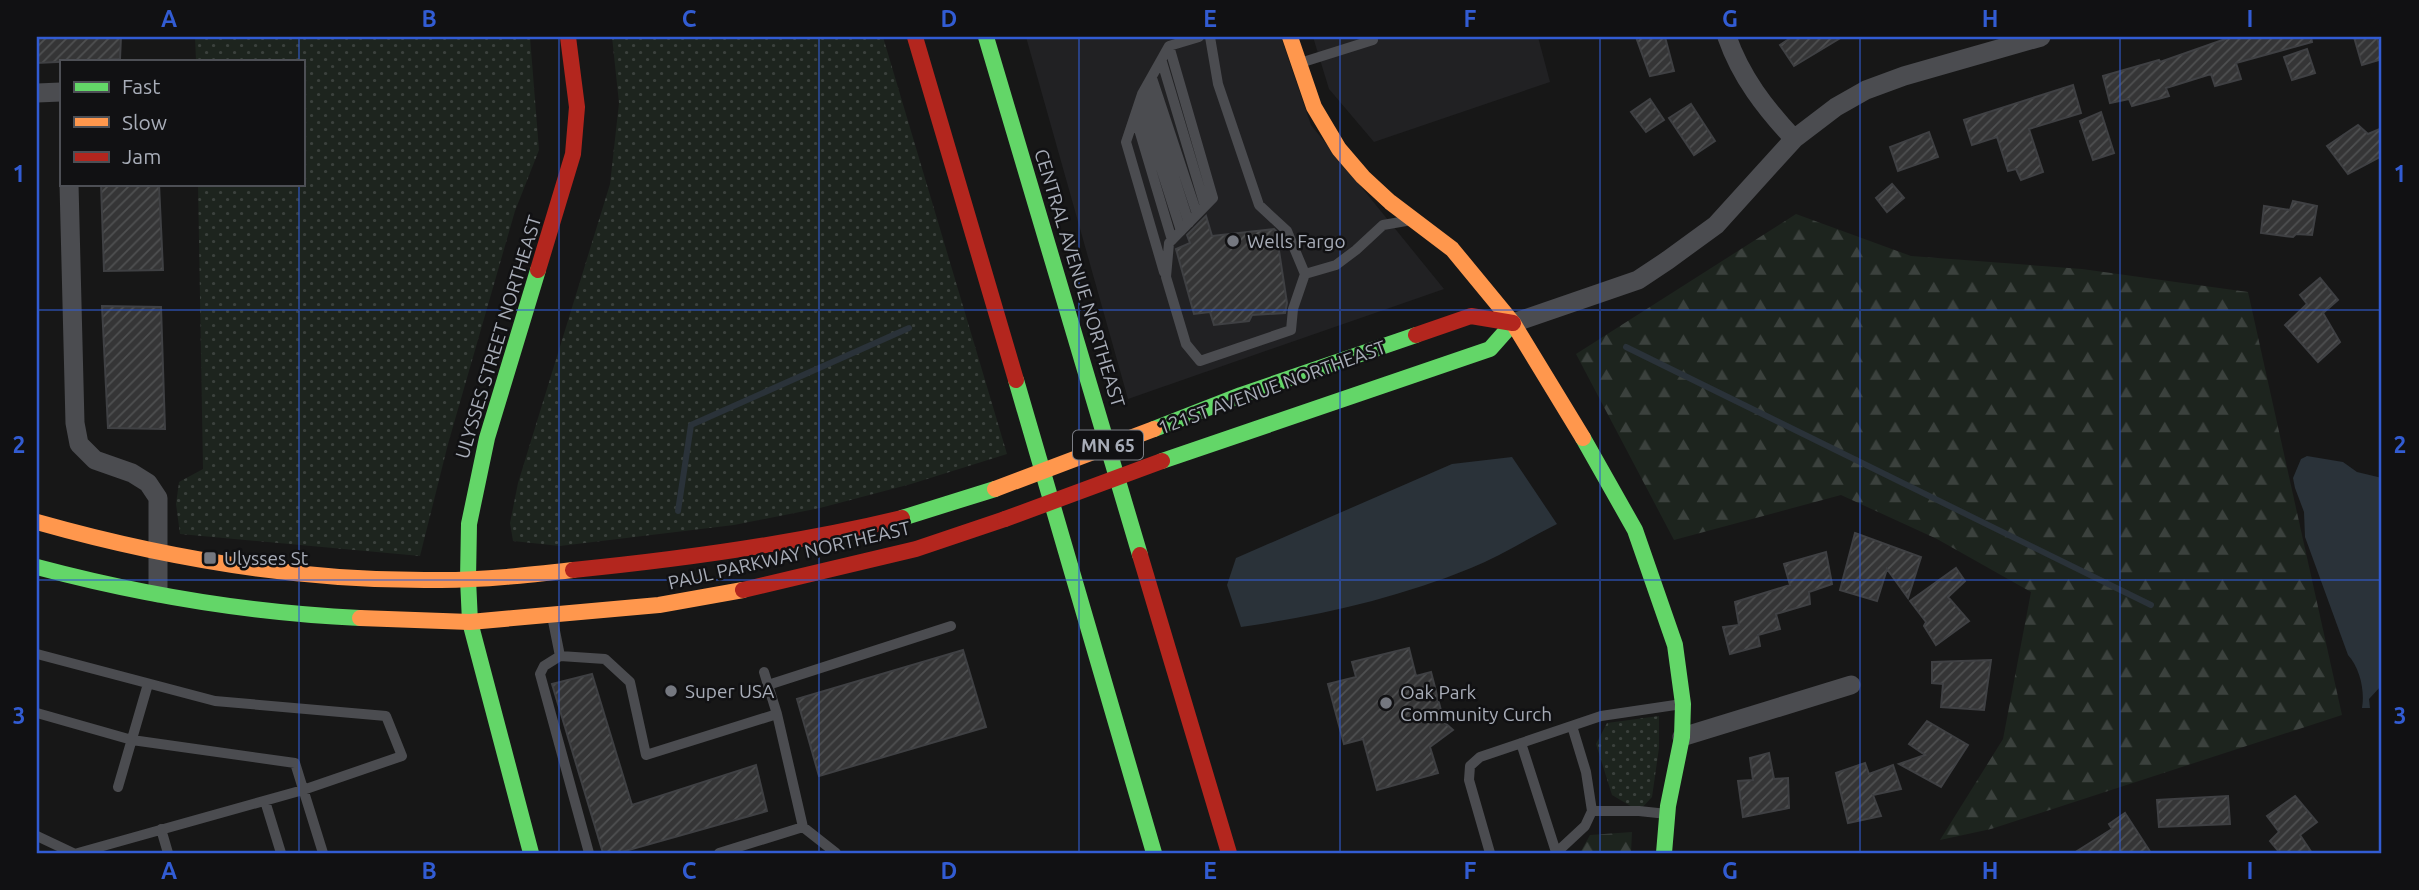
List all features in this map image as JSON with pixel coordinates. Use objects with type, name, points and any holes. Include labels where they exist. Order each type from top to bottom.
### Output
[{"type":"main road","name":"ULYSSES STREET NORTHEAST","points":[[531,853],[470,622],[469,524],[487,438],[573,154],[577,107],[568,37]]},
{"type":"main road","points":[[915,37],[1154,853]]},
{"type":"main road","name":"CENTRAL AVENUE NORTHEAST","points":[[986,37],[1229,853]]},
{"type":"main road","points":[[1290,37],[1314,107],[1339,149],[1363,177],[1452,249],[1513,323],[1636,530],[1675,645],[1683,704],[1682,737],[1667,814],[1664,853]]},
{"type":"main road","name":"121ST AVENUE NORTHEAST","points":[[995,489],[1241,395],[1471,316],[1513,323]]},
{"type":"main road","name":"121ST AVENUE NORTHEAST","points":[[1005,519],[1162,461],[1490,349],[1513,323]]},
{"type":"main road","name":"PAUL PARKWAY NORTHEAST","points":[[37,522],[75,534],[158,552],[248,566],[340,576],[419,580],[468,579],[648,563],[737,551],[910,516],[995,489]]},
{"type":"main road","name":"PAUL PARKWAY NORTHEAST","points":[[37,567],[249,610],[470,622],[659,605],[743,590],[916,549],[1005,519]]},
{"type":"street","points":[[1727,37],[1745,78],[1764,107],[1794,138]]},
{"type":"street","name":"121ST AVENUE NORTHEAST","points":[[1513,323],[1638,279],[1668,260],[1716,225],[1794,138],[1836,107],[1866,90],[1904,76],[2041,37]]},
{"type":"street","points":[[37,93],[60,92]]},
{"type":"street","points":[[69,186],[75,423],[79,444],[95,460],[132,473],[148,484],[158,498],[158,593]]},
{"type":"street","points":[[1682,737],[1851,685]]},
{"type":"lane","points":[[1199,37],[1169,46],[1140,102],[1126,142],[1186,344],[1200,362],[1290,330],[1293,309],[1305,274],[1287,231],[1259,205],[1219,83],[1210,37]]},
{"type":"lane","points":[[1298,64],[1373,40],[1372,37]]},
{"type":"lane","points":[[1166,277],[1169,243],[1213,198],[1169,46]]},
{"type":"lane","points":[[1162,62],[1205,206]]},
{"type":"lane","points":[[1152,78],[1197,214]]},
{"type":"lane","points":[[1146,89],[1189,223]]},
{"type":"lane","points":[[1140,102],[1181,231]]},
{"type":"lane","points":[[1135,116],[1172,240]]},
{"type":"lane","points":[[1305,274],[1336,265],[1383,225],[1415,220]]},
{"type":"lane","points":[[552,616],[560,656]]},
{"type":"lane","points":[[768,685],[951,626]]},
{"type":"lane","points":[[37,653],[215,701],[386,716],[402,756],[303,790],[78,853]]},
{"type":"lane","points":[[589,853],[540,674],[544,666],[560,656],[605,659],[630,682],[646,755],[777,713]]},
{"type":"lane","points":[[764,672],[777,713],[803,827],[836,853]]},
{"type":"lane","points":[[118,787],[148,684]]},
{"type":"lane","points":[[1490,853],[1469,780],[1470,766],[1480,757],[1601,716],[1683,704]]},
{"type":"lane","points":[[37,713],[132,740],[295,763],[323,853]]},
{"type":"lane","points":[[1521,743],[1556,853],[1585,826],[1592,811],[1586,772],[1572,726]]},
{"type":"lane","points":[[265,801],[281,853]]},
{"type":"lane","points":[[1592,811],[1667,814]]},
{"type":"lane","points":[[719,853],[803,827]]},
{"type":"lane","points":[[161,829],[168,853]]},
{"type":"lane","points":[[37,836],[73,853]]},
{"type":"shaded area","points":[[1026,37],[1281,37],[1311,125],[1444,289],[1128,399]]},
{"type":"shaded area","points":[[1313,37],[1538,37],[1550,82],[1374,142],[1329,89]]},
{"type":"shaded area","points":[[2307,456],[2343,462],[2357,472],[2382,478],[2382,685],[2369,699],[2370,708],[2362,708],[2362,687],[2358,673],[2348,655],[2305,537],[2304,512],[2293,478],[2301,459]]},
{"type":"shaded area","points":[[1512,457],[1557,524],[1482,563],[1443,579],[1387,597],[1329,611],[1241,627],[1227,585],[1236,558],[1452,464]]},
{"type":"green space","points":[[195,37],[530,37],[539,150],[515,211],[448,444],[420,556],[180,534],[176,504],[179,482],[203,469],[198,186],[304,186],[304,60],[196,60]]},
{"type":"green space","points":[[612,37],[883,37],[1007,454],[911,484],[820,508],[734,525],[560,546],[513,541],[510,523],[518,483],[610,184],[619,103]]},
{"type":"green space","points":[[1796,214],[1911,256],[2082,269],[2248,292],[2342,715],[1991,829],[1940,840],[2003,739],[2031,592],[1937,539],[1841,495],[1674,540],[1576,354]]},
{"type":"green space","points":[[1659,716],[1659,748],[1652,797],[1639,811],[1612,795],[1596,744],[1607,723]]},
{"type":"green space","points":[[1632,832],[1631,853],[1580,853],[1590,835]]},
{"type":"building","points":[[37,37],[121,37],[120,59],[37,63]]},
{"type":"building","points":[[1636,37],[1665,37],[1674,71],[1650,76]]},
{"type":"building","points":[[1792,37],[1842,37],[1794,66],[1780,45]]},
{"type":"building","points":[[2231,37],[2311,37],[2312,42],[2236,63],[2241,79],[2215,86],[2211,74],[2166,88],[2169,96],[2132,106],[2129,99],[2110,103],[2103,76],[2159,60],[2160,62]]},
{"type":"building","points":[[2354,37],[2377,37],[2382,59],[2362,65]]},
{"type":"building","points":[[2307,49],[2315,73],[2292,80],[2284,57]]},
{"type":"building","points":[[2073,85],[2081,113],[2029,129],[2043,172],[2021,180],[2016,169],[2008,171],[1997,137],[1972,145],[1964,120]]},
{"type":"building","points":[[1650,99],[1664,120],[1646,132],[1631,112]]},
{"type":"building","points":[[1691,104],[1715,141],[1694,155],[1669,118]]},
{"type":"building","points":[[2101,112],[2114,153],[2093,160],[2080,121]]},
{"type":"building","points":[[2358,125],[2368,134],[2382,128],[2382,156],[2348,174],[2327,146]]},
{"type":"building","points":[[1929,132],[1938,157],[1898,171],[1890,147]]},
{"type":"building","points":[[1892,184],[1904,198],[1887,212],[1876,198]]},
{"type":"building","points":[[101,186],[159,186],[163,270],[104,271]]},
{"type":"building","points":[[2293,201],[2317,206],[2312,235],[2296,234],[2293,237],[2261,233],[2264,206],[2290,210]]},
{"type":"building","name":"Wells Fargo","points":[[1206,216],[1212,236],[1274,229],[1276,231],[1287,303],[1285,313],[1252,315],[1249,321],[1214,325],[1210,312],[1194,314],[1176,249],[1190,243],[1187,235]]},
{"type":"building","points":[[2320,278],[2338,300],[2323,313],[2340,342],[2318,362],[2285,325],[2307,304],[2300,295]]},
{"type":"building","points":[[102,306],[161,307],[165,429],[108,428]]},
{"type":"building","points":[[1855,533],[1921,557],[1908,598],[1887,569],[1877,601],[1840,590]]},
{"type":"building","points":[[1826,552],[1832,584],[1809,592],[1810,604],[1776,614],[1780,629],[1758,635],[1760,646],[1730,654],[1723,627],[1739,625],[1735,602],[1790,585],[1784,564]]},
{"type":"building","points":[[1956,568],[1965,581],[1948,597],[1969,621],[1936,645],[1924,626],[1926,622],[1910,601]]},
{"type":"building","name":"Oak Park Community Curch","points":[[1409,648],[1416,676],[1431,672],[1444,722],[1453,730],[1430,747],[1438,773],[1377,790],[1363,739],[1344,744],[1328,684],[1356,677],[1352,662]]},
{"type":"building","points":[[963,650],[986,727],[819,776],[797,699]]},
{"type":"building","points":[[1991,660],[1984,710],[1941,707],[1943,684],[1932,683],[1932,662]]},
{"type":"building","points":[[592,674],[632,805],[756,765],[767,811],[618,853],[603,853],[552,684]]},
{"type":"building","points":[[1927,721],[1968,745],[1941,787],[1899,764],[1925,755],[1909,744]]},
{"type":"building","points":[[1769,753],[1774,779],[1788,778],[1789,808],[1743,817],[1738,781],[1753,780],[1750,758]]},
{"type":"building","points":[[1865,763],[1869,774],[1893,765],[1901,789],[1873,795],[1881,816],[1848,823],[1836,773]]},
{"type":"building","points":[[2228,796],[2230,824],[2159,827],[2157,800]]},
{"type":"building","points":[[2295,796],[2317,822],[2300,835],[2312,853],[2280,853],[2270,841],[2279,832],[2267,816]]},
{"type":"building","points":[[2125,813],[2151,853],[2074,853],[2112,829],[2109,824]]},
{"type":"waterway","points":[[678,511],[691,425],[909,328]]},
{"type":"waterway","points":[[1626,347],[2151,605]]},
{"type":"traffic: fast","points":[[986,37],[1140,555]]},
{"type":"traffic: fast","points":[[531,853],[470,622],[468,579],[469,524],[487,438],[538,270]]},
{"type":"traffic: fast","points":[[1162,461],[1490,349],[1513,323]]},
{"type":"traffic: fast","points":[[1154,429],[1241,395],[1416,335]]},
{"type":"traffic: fast","points":[[1016,380],[1154,853]]},
{"type":"traffic: fast","points":[[1583,438],[1635,530],[1675,645],[1683,704],[1682,737],[1668,806],[1664,853]]},
{"type":"traffic: fast","points":[[902,518],[995,489]]},
{"type":"traffic: fast","points":[[37,567],[197,601],[279,612],[360,618]]},
{"type":"traffic: slow","points":[[1290,37],[1314,107],[1339,149],[1363,177],[1390,202],[1452,249],[1513,323],[1583,438]]},
{"type":"traffic: slow","points":[[995,489],[1154,429]]},
{"type":"traffic: slow","points":[[37,522],[187,557],[237,566],[339,577],[458,580],[573,570]]},
{"type":"traffic: slow","points":[[360,618],[470,622],[659,605],[743,590]]},
{"type":"traffic: jam","points":[[538,270],[573,154],[577,107],[568,37]]},
{"type":"traffic: jam","points":[[915,37],[1016,380]]},
{"type":"traffic: jam","points":[[1416,335],[1471,316],[1513,323]]},
{"type":"traffic: jam","points":[[1005,519],[1162,461]]},
{"type":"traffic: jam","points":[[573,570],[739,550],[902,518]]},
{"type":"traffic: jam","points":[[743,590],[916,549],[1005,519]]},
{"type":"traffic: jam","points":[[1140,555],[1229,853]]},
{"type":"place","name":"Wells Fargo","points":[[1233,241]]},
{"type":"place","name":"Ulysses St","points":[[210,558]]},
{"type":"place","name":"Super USA","points":[[671,691]]},
{"type":"place","name":"Oak Park Community Curch","points":[[1386,703]]}]
